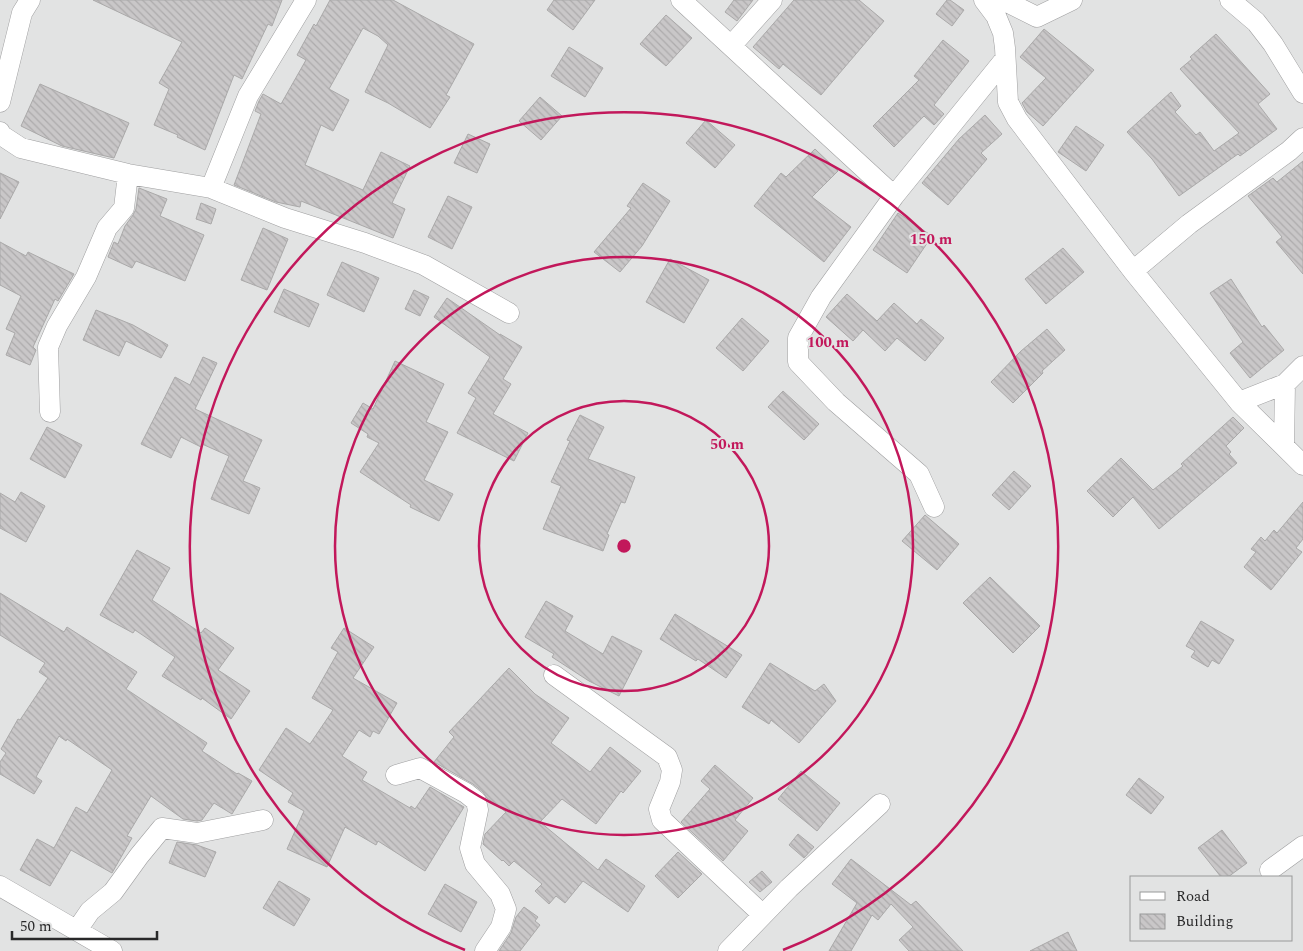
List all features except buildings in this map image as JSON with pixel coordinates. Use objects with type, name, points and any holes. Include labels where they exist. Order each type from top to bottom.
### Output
[{"type":"street","points":[[0,102],[22,13],[30,0]]},
{"type":"street","points":[[212,188],[248,96],[306,0]]},
{"type":"street","points":[[681,0],[894,196]]},
{"type":"street","points":[[731,46],[772,0]]},
{"type":"street","points":[[984,0],[996,16],[1003,33],[1008,102],[1017,119],[1133,271],[1239,402],[1303,465]]},
{"type":"street","points":[[1003,0],[1037,17],[1072,0]]},
{"type":"street","points":[[1230,0],[1256,22],[1273,44],[1303,93]]},
{"type":"street","points":[[934,507],[918,474],[836,402],[798,362],[798,338],[821,297],[894,196],[1005,59]]},
{"type":"street","points":[[0,132],[1,135],[21,148],[128,174],[212,188],[285,218],[365,242],[424,265],[509,313]]},
{"type":"street","points":[[1133,271],[1189,224],[1289,151],[1303,138]]},
{"type":"street","points":[[50,412],[48,347],[57,326],[86,277],[107,228],[124,208],[128,174]]},
{"type":"street","points":[[1239,402],[1285,384],[1303,366]]},
{"type":"street","points":[[1284,445],[1285,384]]},
{"type":"street","points":[[554,675],[667,757],[672,770],[670,782],[660,809],[662,820],[762,914]]},
{"type":"street","points":[[396,775],[420,768],[466,793],[476,801],[478,810],[470,848],[475,864],[500,894],[506,909],[501,927],[485,951]]},
{"type":"street","points":[[728,951],[762,914],[880,804]]},
{"type":"street","points":[[77,930],[90,911],[113,892],[162,828],[196,833],[263,820]]},
{"type":"street","points":[[1270,870],[1303,846]]},
{"type":"street","points":[[0,886],[112,951]]}]
